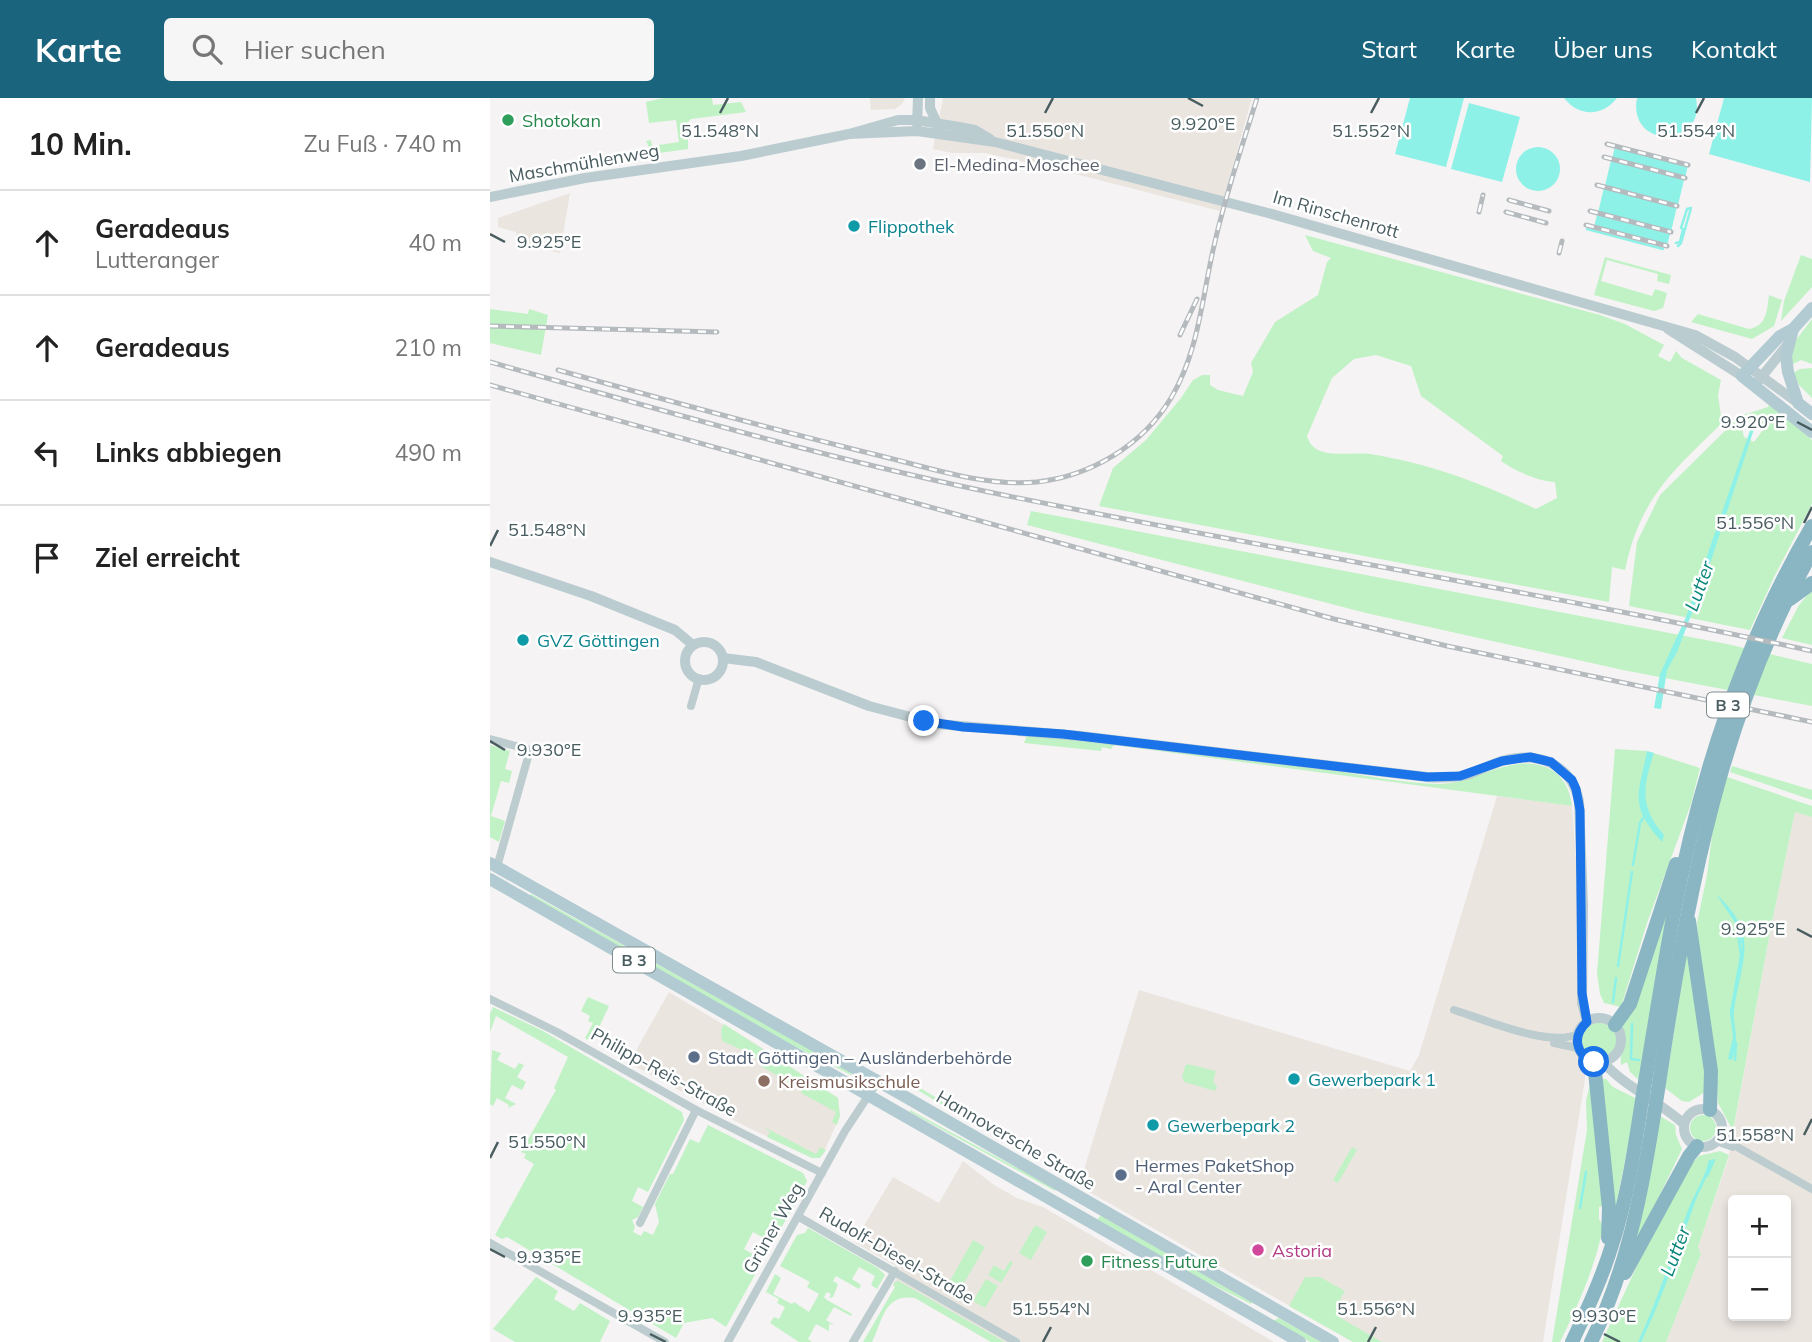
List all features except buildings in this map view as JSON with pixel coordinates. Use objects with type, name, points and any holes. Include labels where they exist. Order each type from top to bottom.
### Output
[{"type":"highway","name":"B 3","points":[[1591,1342],[1605,1312],[1635,1215],[1679,888],[1691,831],[1704,807],[1812,526]]},
{"type":"highway","name":"B 3","points":[[1779,607],[1812,552]]},
{"type":"highway","points":[[1779,607],[1812,583]]},
{"type":"highway","name":"B 3","points":[[1654,1069],[1688,911],[1704,807]]},
{"type":"highway","points":[[1615,1025],[1630,1004],[1665,893],[1691,831]]},
{"type":"highway","name":"B 3","points":[[1679,888],[1680,952]]},
{"type":"highway","points":[[1688,911],[1711,1071],[1710,1110]]},
{"type":"highway","points":[[1598,1062],[1609,1208],[1606,1263]]},
{"type":"highway","name":"B 3","points":[[1572,1342],[1606,1263],[1646,1120]]},
{"type":"highway","points":[[1605,1312],[1689,1156],[1697,1146]]},
{"type":"main road","points":[[1812,308],[1793,329],[1780,336],[1746,372],[1812,432]]},
{"type":"main road","points":[[1793,329],[1788,344],[1788,372],[1798,403],[1812,414]]},
{"type":"main road","name":"Hannoversche Straße","points":[[494,865],[1333,1342]]},
{"type":"main road","name":"Hannoversche Straße","points":[[493,881],[1300,1342]]},
{"type":"street","points":[[917,126],[918,98]]},
{"type":"street","points":[[930,98],[930,108],[939,128]]},
{"type":"street","name":"Maschmühlenweg","points":[[490,197],[584,178],[730,158],[849,134],[917,126],[939,128]]},
{"type":"street","name":"Im Rinschenrott","points":[[939,128],[1268,213],[1622,313],[1665,328],[1681,340],[1746,372]]},
{"type":"street","points":[[1788,344],[1758,381],[1798,403]]},
{"type":"street","points":[[490,562],[591,596],[663,625],[682,634],[693,645]]},
{"type":"street","points":[[701,642],[714,644],[723,658],[721,669],[708,679],[691,674],[686,666],[687,653],[693,645],[701,642]]},
{"type":"street","points":[[723,658],[761,664],[869,706],[907,718],[950,726],[1072,735],[1427,777],[1460,776],[1518,758],[1546,760],[1572,780],[1579,801],[1582,993],[1592,1020]]},
{"type":"street","points":[[691,706],[699,678]]},
{"type":"street","points":[[490,739],[530,750],[494,865]]},
{"type":"street","name":"Philipp-Reis-Straße","points":[[490,999],[557,1032],[696,1110],[822,1173]]},
{"type":"street","points":[[1454,1010],[1550,1042],[1578,1048]]},
{"type":"street","points":[[1532,1034],[1564,1039],[1578,1034],[1592,1020],[1609,1020],[1621,1037],[1619,1051],[1614,1057],[1598,1062]]},
{"type":"street","points":[[1578,1034],[1578,1048],[1584,1057],[1598,1062],[1619,1080],[1687,1119]]},
{"type":"street","points":[[1614,1057],[1618,1069],[1634,1088],[1687,1119]]},
{"type":"street","name":"Grüner Weg","points":[[729,1342],[759,1284],[799,1217],[848,1121],[875,1080]]},
{"type":"street","points":[[1699,1109],[1710,1110],[1720,1120],[1719,1137],[1706,1147],[1697,1146],[1686,1137],[1687,1119],[1699,1109]]},
{"type":"street","points":[[640,1223],[696,1110]]},
{"type":"street","points":[[1719,1137],[1812,1189]]},
{"type":"street","name":"Rudolf-Diesel-Straße","points":[[799,1217],[1016,1342]]},
{"type":"street","points":[[490,1244],[666,1342]]},
{"type":"street","points":[[853,1342],[895,1271]]},
{"type":"shaded area","points":[[870,98],[905,98],[895,109],[871,110]]},
{"type":"shaded area","points":[[943,98],[1252,98],[1220,211],[985,153],[952,153],[933,149]]},
{"type":"shaded area","points":[[570,193],[560,253],[517,244],[516,232],[498,227],[498,218]]},
{"type":"shaded area","points":[[1497,796],[1572,806],[1585,1079],[1543,1342],[1353,1342],[1079,1186],[1139,990],[1410,1071],[1419,1055]]},
{"type":"shaded area","points":[[1795,812],[1812,817],[1812,1342],[1666,1342],[1701,1254],[1698,1247],[1728,1160]]},
{"type":"shaded area","points":[[669,992],[756,1044],[838,1098],[840,1116],[822,1156],[812,1158],[743,1125],[629,1063]]},
{"type":"shaded area","points":[[963,1161],[994,1185],[1017,1198],[1043,1207],[1274,1342],[991,1342],[960,1324],[893,1285],[901,1269],[854,1242],[893,1177],[939,1203]]},
{"type":"green space","points":[[663,98],[712,98],[713,105],[741,102],[746,112],[691,119],[688,122],[688,149],[652,154],[646,141],[651,140],[652,146],[679,142],[676,120],[649,123],[646,102]]},
{"type":"green space","points":[[1305,235],[1600,315],[1625,324],[1664,345],[1658,356],[1670,362],[1676,351],[1682,358],[1721,380],[1718,395],[1722,423],[1673,472],[1649,505],[1631,545],[1625,570],[1612,567],[1609,602],[1099,506],[1113,468],[1146,440],[1193,380],[1202,375],[1210,375],[1210,385],[1218,390],[1243,396],[1253,372],[1251,363],[1275,322],[1318,295],[1327,262],[1331,258],[1313,251]],"holes":[[[1376,355],[1411,366],[1421,396],[1503,456],[1501,461],[1507,465],[1534,478],[1555,482],[1557,498],[1536,509],[1435,469],[1370,454],[1334,454],[1317,449],[1311,444],[1307,436],[1332,378],[1354,359]]]},
{"type":"green space","points":[[1801,255],[1812,259],[1812,287],[1781,321],[1784,301]]},
{"type":"green space","points":[[1605,257],[1671,275],[1669,284],[1657,281],[1658,274],[1607,260],[1601,281],[1652,296],[1655,289],[1667,293],[1663,308],[1654,311],[1594,295]]},
{"type":"green space","points":[[1769,295],[1782,300],[1774,326],[1752,339],[1691,322],[1698,314],[1749,329],[1755,327],[1763,321]]},
{"type":"green space","points":[[490,309],[528,314],[529,309],[548,315],[541,355],[490,343]]},
{"type":"green space","points":[[1812,319],[1812,364],[1801,360],[1791,365],[1793,344]]},
{"type":"green space","points":[[1812,368],[1812,398],[1799,385],[1793,373]]},
{"type":"green space","points":[[1770,404],[1812,440],[1812,504],[1750,630],[1629,606],[1637,542],[1660,495],[1740,416]],"holes":[[[1750,421],[1765,427],[1754,442],[1744,437],[1741,424]]]},
{"type":"green space","points":[[1031,511],[1727,644],[1812,664],[1812,706],[1623,670],[1366,613],[1027,525]]},
{"type":"green space","points":[[1812,590],[1812,645],[1782,638],[1799,605]]},
{"type":"green space","points":[[1027,735],[1302,766],[1439,784],[1465,780],[1516,764],[1529,764],[1549,768],[1559,776],[1567,787],[1572,806],[1114,745],[1111,749],[1102,747],[1101,751],[1024,743]]},
{"type":"green space","points":[[490,745],[510,751],[505,769],[512,771],[509,783],[501,781],[491,816],[505,821],[499,842],[490,837]]},
{"type":"green space","points":[[1615,749],[1647,751],[1700,768],[1691,804],[1647,923],[1621,1007],[1604,1003],[1597,974]]},
{"type":"green space","points":[[1732,766],[1812,790],[1812,800],[1730,772]]},
{"type":"green space","points":[[1727,777],[1812,806],[1812,817],[1795,812],[1733,1131],[1718,1103],[1697,923],[1714,820]]},
{"type":"green space","points":[[531,894],[853,1073],[851,1075],[782,1040],[529,896]]},
{"type":"green space","points":[[1671,894],[1640,1081],[1630,1072],[1627,1062],[1621,1065],[1624,1037],[1620,1025]]},
{"type":"green space","points":[[1687,949],[1706,1075],[1705,1092],[1689,1102],[1682,1101],[1665,1088]]},
{"type":"green space","points":[[588,997],[609,1006],[592,1042],[585,1038],[593,1023],[588,1021],[590,1016],[581,1011]]},
{"type":"green space","points":[[493,1007],[543,1031],[682,1112],[684,1120],[648,1192],[638,1187],[632,1201],[643,1207],[638,1217],[632,1220],[635,1227],[633,1232],[641,1236],[644,1231],[653,1235],[659,1222],[655,1204],[670,1174],[673,1174],[690,1139],[699,1143],[708,1125],[803,1173],[807,1181],[773,1243],[753,1232],[744,1249],[763,1260],[726,1327],[712,1318],[684,1323],[676,1338],[507,1237],[502,1239],[495,1235],[534,1164],[524,1158],[526,1154],[521,1152],[556,1090],[554,1088],[568,1057],[496,1016],[490,1032],[490,1014]]},
{"type":"green space","points":[[1599,1023],[1611,1029],[1617,1041],[1611,1053],[1599,1059],[1587,1053],[1581,1041],[1587,1029]]},
{"type":"green space","points":[[724,1024],[838,1098],[840,1116],[837,1125],[832,1122],[836,1112],[801,1093],[802,1091],[761,1066],[762,1063],[747,1052],[722,1041],[721,1029]]},
{"type":"green space","points":[[492,1050],[501,1053],[497,1060],[515,1069],[519,1063],[524,1065],[517,1077],[526,1082],[522,1090],[512,1085],[505,1098],[516,1104],[508,1108],[509,1105],[497,1098],[493,1106],[490,1104]]},
{"type":"green space","points":[[1187,1064],[1216,1071],[1213,1081],[1217,1087],[1215,1091],[1184,1082],[1182,1077]]},
{"type":"green space","points":[[1599,1079],[1606,1079],[1613,1087],[1637,1099],[1614,1216]]},
{"type":"green space","points":[[1591,1080],[1603,1206],[1599,1207],[1599,1219],[1603,1226],[1596,1256],[1580,1300],[1560,1342],[1552,1342],[1587,1130],[1586,1101]]},
{"type":"green space","points":[[917,1086],[968,1117],[971,1113],[974,1114],[969,1121],[916,1089]]},
{"type":"green space","points":[[910,1112],[1056,1189],[1055,1191]]},
{"type":"green space","points":[[1703,1115],[1712,1119],[1716,1128],[1712,1137],[1703,1141],[1694,1137],[1690,1128],[1694,1119]]},
{"type":"green space","points":[[1660,1116],[1675,1125],[1682,1149],[1637,1242],[1635,1241]]},
{"type":"green space","points":[[764,1127],[816,1154],[820,1147],[826,1150],[820,1158],[812,1158],[767,1137],[770,1132]]},
{"type":"green space","points":[[1352,1147],[1357,1150],[1338,1183],[1333,1180]]},
{"type":"green space","points":[[1720,1151],[1729,1155],[1698,1247],[1701,1254],[1666,1342],[1602,1342],[1641,1257],[1688,1168],[1699,1156]]},
{"type":"green space","points":[[1101,1215],[1252,1302],[1251,1304],[1177,1267],[1097,1220]]},
{"type":"green space","points":[[1035,1225],[1047,1232],[1031,1260],[1019,1253]]},
{"type":"green space","points":[[808,1228],[878,1268],[885,1275],[877,1289],[871,1285],[875,1276],[859,1267],[852,1279],[861,1285],[859,1289],[836,1276],[833,1281],[838,1284],[833,1297],[829,1298],[831,1294],[827,1292],[824,1297],[852,1314],[851,1316],[834,1307],[826,1320],[834,1325],[829,1324],[829,1331],[816,1324],[808,1339],[812,1342],[799,1342],[770,1323],[774,1317],[779,1319],[785,1307],[777,1303],[779,1299],[766,1292],[775,1274],[781,1278],[773,1294],[792,1304],[794,1302],[809,1312],[819,1294],[807,1287],[810,1282],[780,1266],[797,1235],[805,1233]]},
{"type":"green space","points":[[973,1240],[985,1247],[958,1293],[947,1286]]},
{"type":"green space","points":[[1010,1261],[1013,1263],[1001,1283],[988,1275],[994,1265],[1004,1271]]},
{"type":"green space","points":[[536,1277],[558,1291],[554,1299],[574,1311],[580,1303],[610,1321],[600,1342],[515,1342],[493,1329]]},
{"type":"green space","points":[[1305,1277],[1320,1277],[1345,1291],[1340,1299],[1346,1303],[1339,1317],[1382,1342],[1353,1342],[1289,1306]]},
{"type":"green space","points":[[986,1279],[998,1286],[985,1308],[973,1301]]},
{"type":"green space","points":[[899,1281],[1005,1342],[991,1342],[915,1298],[905,1298],[897,1300],[886,1310],[872,1342],[863,1342],[895,1287],[893,1285]]},
{"type":"green space","points":[[1279,1318],[1322,1342],[1310,1342],[1273,1321]]},
{"type":"water","points":[[1410,98],[1464,98],[1446,167],[1395,154]]},
{"type":"water","points":[[1564,98],[1617,98],[1604,109],[1590,112],[1576,109]]},
{"type":"water","points":[[1637,98],[1696,98],[1696,115],[1690,127],[1679,134],[1666,137],[1654,134],[1643,127],[1637,115]]},
{"type":"water","points":[[1724,98],[1812,98],[1810,182],[1709,154]]},
{"type":"water","points":[[1469,103],[1520,117],[1502,182],[1451,169]]},
{"type":"water","points":[[1615,146],[1688,165],[1685,178],[1612,159]]},
{"type":"water","points":[[1538,147],[1553,154],[1560,169],[1553,184],[1538,191],[1523,184],[1516,169],[1523,154]]},
{"type":"water","points":[[1611,160],[1684,180],[1678,205],[1605,186]]},
{"type":"water","points":[[1604,187],[1677,206],[1671,232],[1598,213]]},
{"type":"water","points":[[1597,215],[1670,234],[1667,246],[1594,227]]},
{"type":"water","points":[[1753,422],[1756,423],[1705,579],[1677,652],[1667,670],[1661,709],[1654,708],[1660,674],[1686,617]]},
{"type":"water","points":[[1647,751],[1654,753],[1647,776],[1647,805],[1650,815],[1664,835],[1662,842],[1644,819],[1640,809],[1639,790]]},
{"type":"water","points":[[1716,894],[1739,923],[1743,936],[1743,963],[1734,1011],[1736,1041],[1732,1060],[1728,1059],[1733,1037],[1730,1014],[1742,948],[1738,927]]},
{"type":"water","points":[[1709,1160],[1712,1160],[1709,1172],[1696,1199],[1663,1292],[1641,1342],[1638,1342],[1688,1210]]},
{"type":"waterway","points":[[1678,246],[1691,208],[1687,209],[1681,228]]},
{"type":"waterway","points":[[1587,229],[1663,249]]},
{"type":"waterway","points":[[1676,243],[1680,242],[1683,229]]},
{"type":"waterway","points":[[1633,865],[1643,818]]},
{"type":"waterway","points":[[1618,966],[1632,872]]},
{"type":"waterway","name":"Lutter","points":[[1731,1012],[1741,956],[1737,925]]},
{"type":"waterway","points":[[1613,1002],[1616,978]]},
{"type":"waterway","points":[[1632,1024],[1631,1059],[1639,1060]]},
{"type":"waterway","name":"Lutter","points":[[1735,1060],[1736,1043]]},
{"type":"waterway","name":"Lutter","points":[[1707,1176],[1714,1160]]},
{"type":"waterway","points":[[1580,1208],[1586,1172]]},
{"type":"railway","points":[[558,370],[759,425],[978,479],[1037,482],[1077,473],[1131,444],[1159,415],[1180,380],[1194,343],[1223,209],[1257,98]]},
{"type":"railway","points":[[1607,144],[1688,165]]},
{"type":"railway","points":[[1604,157],[1685,178]]},
{"type":"railway","points":[[1597,185],[1677,206]]},
{"type":"railway","points":[[1479,212],[1483,195]]},
{"type":"railway","points":[[1509,200],[1549,211]]},
{"type":"railway","points":[[1590,211],[1671,232]]},
{"type":"railway","points":[[1506,212],[1546,223]]},
{"type":"railway","points":[[1586,225],[1667,246]]},
{"type":"railway","points":[[1559,253],[1562,241]]},
{"type":"railway","points":[[1180,335],[1197,299]]},
{"type":"railway","points":[[490,326],[717,332]]},
{"type":"railway","points":[[490,362],[798,447],[984,491],[1812,651]]},
{"type":"railway","points":[[490,385],[1334,619],[1447,646],[1812,722]]},
{"type":"place","name":"Shotokan","points":[[508,120]]},
{"type":"place","name":"El-Medina-Moschee","points":[[920,164]]},
{"type":"place","name":"Flippothek","points":[[854,226]]},
{"type":"place","name":"GVZ Göttingen","points":[[523,640]]},
{"type":"place","name":"Stadt Göttingen – Ausländerbehörde","points":[[694,1057]]},
{"type":"place","name":"Gewerbepark 1","points":[[1294,1079]]},
{"type":"place","name":"Kreismusikschule","points":[[764,1081]]},
{"type":"place","name":"Gewerbepark 2","points":[[1153,1125]]},
{"type":"place","name":"Hermes PaketShop - Aral Center","points":[[1121,1175]]},
{"type":"place","name":"Astoria","points":[[1258,1250]]},
{"type":"place","name":"Fitness Future","points":[[1087,1261]]},
{"type":"route","points":[[924,721],[963,727],[1063,734],[1427,777],[1460,776],[1518,758],[1530,757],[1551,762],[1572,780],[1579,801],[1583,905],[1582,1003],[1587,1022],[1579,1031],[1577,1043],[1584,1057],[1594,1062]]}]
